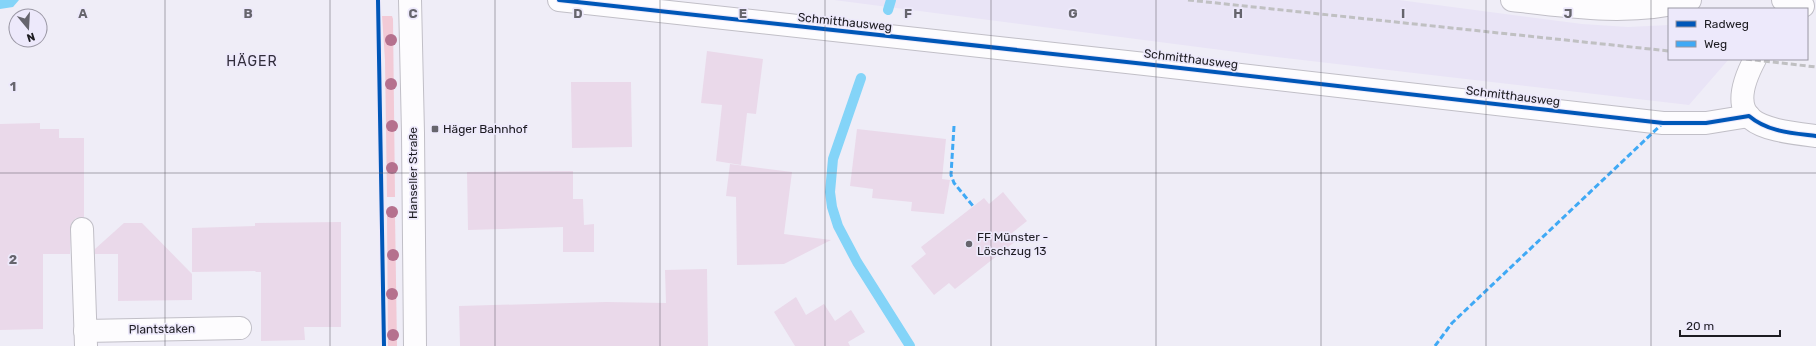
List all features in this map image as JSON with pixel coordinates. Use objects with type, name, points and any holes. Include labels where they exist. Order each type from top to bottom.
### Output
[{"type":"street","name":"Hanseller Straße","points":[[410,0],[415,346]]},
{"type":"street","name":"Schmitthausweg","points":[[559,0],[1145,64],[1663,123],[1706,123],[1749,116]]},
{"type":"street","points":[[1512,0],[1576,8],[1630,8],[1658,7],[1690,0]]},
{"type":"street","points":[[1783,0],[1804,5]]},
{"type":"street","points":[[1754,60],[1747,74],[1741,94],[1743,108],[1749,116],[1760,124],[1772,129],[1816,136]]},
{"type":"street","name":"Plantstaken","points":[[82,229],[86,338],[240,328]]},
{"type":"path","points":[[378,0],[384,346]]},
{"type":"shaded area","points":[[834,0],[1399,0],[1582,24],[1628,27],[1668,25],[1668,60],[1728,60],[1689,105],[1260,55]]},
{"type":"shaded area","points":[[382,16],[392,16],[393,19],[395,197],[387,197],[385,60]]},
{"type":"shaded area","points":[[387,214],[395,215],[397,346],[388,346]]},
{"type":"water","points":[[0,0],[19,0],[13,7],[0,9]]},
{"type":"building","points":[[707,51],[763,59],[756,114],[747,113],[741,165],[716,161],[722,105],[701,103]]},
{"type":"building","points":[[571,82],[631,82],[632,147],[572,148]]},
{"type":"building","points":[[40,123],[40,129],[59,129],[59,138],[84,138],[84,217],[76,218],[71,223],[70,254],[43,254],[43,329],[0,330],[0,124]]},
{"type":"building","points":[[857,129],[946,139],[942,179],[950,180],[944,214],[911,211],[912,202],[872,198],[873,189],[850,186]]},
{"type":"building","points":[[730,164],[792,172],[784,234],[831,240],[784,264],[737,265],[736,197],[726,196]]},
{"type":"building","points":[[573,171],[573,199],[583,199],[584,225],[594,224],[594,252],[563,252],[563,227],[468,230],[467,172]]},
{"type":"building","name":"FF Münster - Löschzug 13","points":[[1003,192],[1027,221],[1012,233],[1017,240],[955,289],[949,283],[934,295],[911,266],[926,254],[921,247],[984,198],[989,204]]},
{"type":"building","points":[[341,222],[341,327],[304,327],[305,340],[261,341],[261,272],[192,272],[192,228],[255,226],[255,223]]},
{"type":"building","points":[[124,223],[142,223],[192,274],[192,300],[118,301],[118,254],[95,254],[95,249]]},
{"type":"building","points":[[707,269],[708,346],[460,346],[459,306],[606,302],[666,303],[665,270]]},
{"type":"building","points":[[796,297],[806,315],[824,304],[835,321],[851,310],[865,332],[848,342],[850,346],[795,346],[774,312]]},
{"type":"waterway","points":[[888,10],[891,0]]},
{"type":"waterway","points":[[861,78],[833,159],[830,192],[832,207],[838,226],[857,262],[910,346]]},
{"type":"railway","points":[[1188,0],[1668,51]]},
{"type":"railway","points":[[1755,60],[1816,67]]},
{"type":"marked path","points":[[1435,346],[1452,323],[1663,123]]},
{"type":"marked path","points":[[954,126],[951,175],[954,183],[973,206]]},
{"type":"cycle path","points":[[378,0],[384,346]]},
{"type":"cycle path","points":[[559,0],[1145,64],[1663,123],[1706,123],[1749,116],[1772,129],[1789,133],[1816,136]]},
{"type":"place","name":"Häger Bahnhof","points":[[435,129]]},
{"type":"place","name":"FF Münster - Löschzug 13","points":[[969,244]]},
{"type":"district","name":"HÄGER","points":[[252,61]]}]
